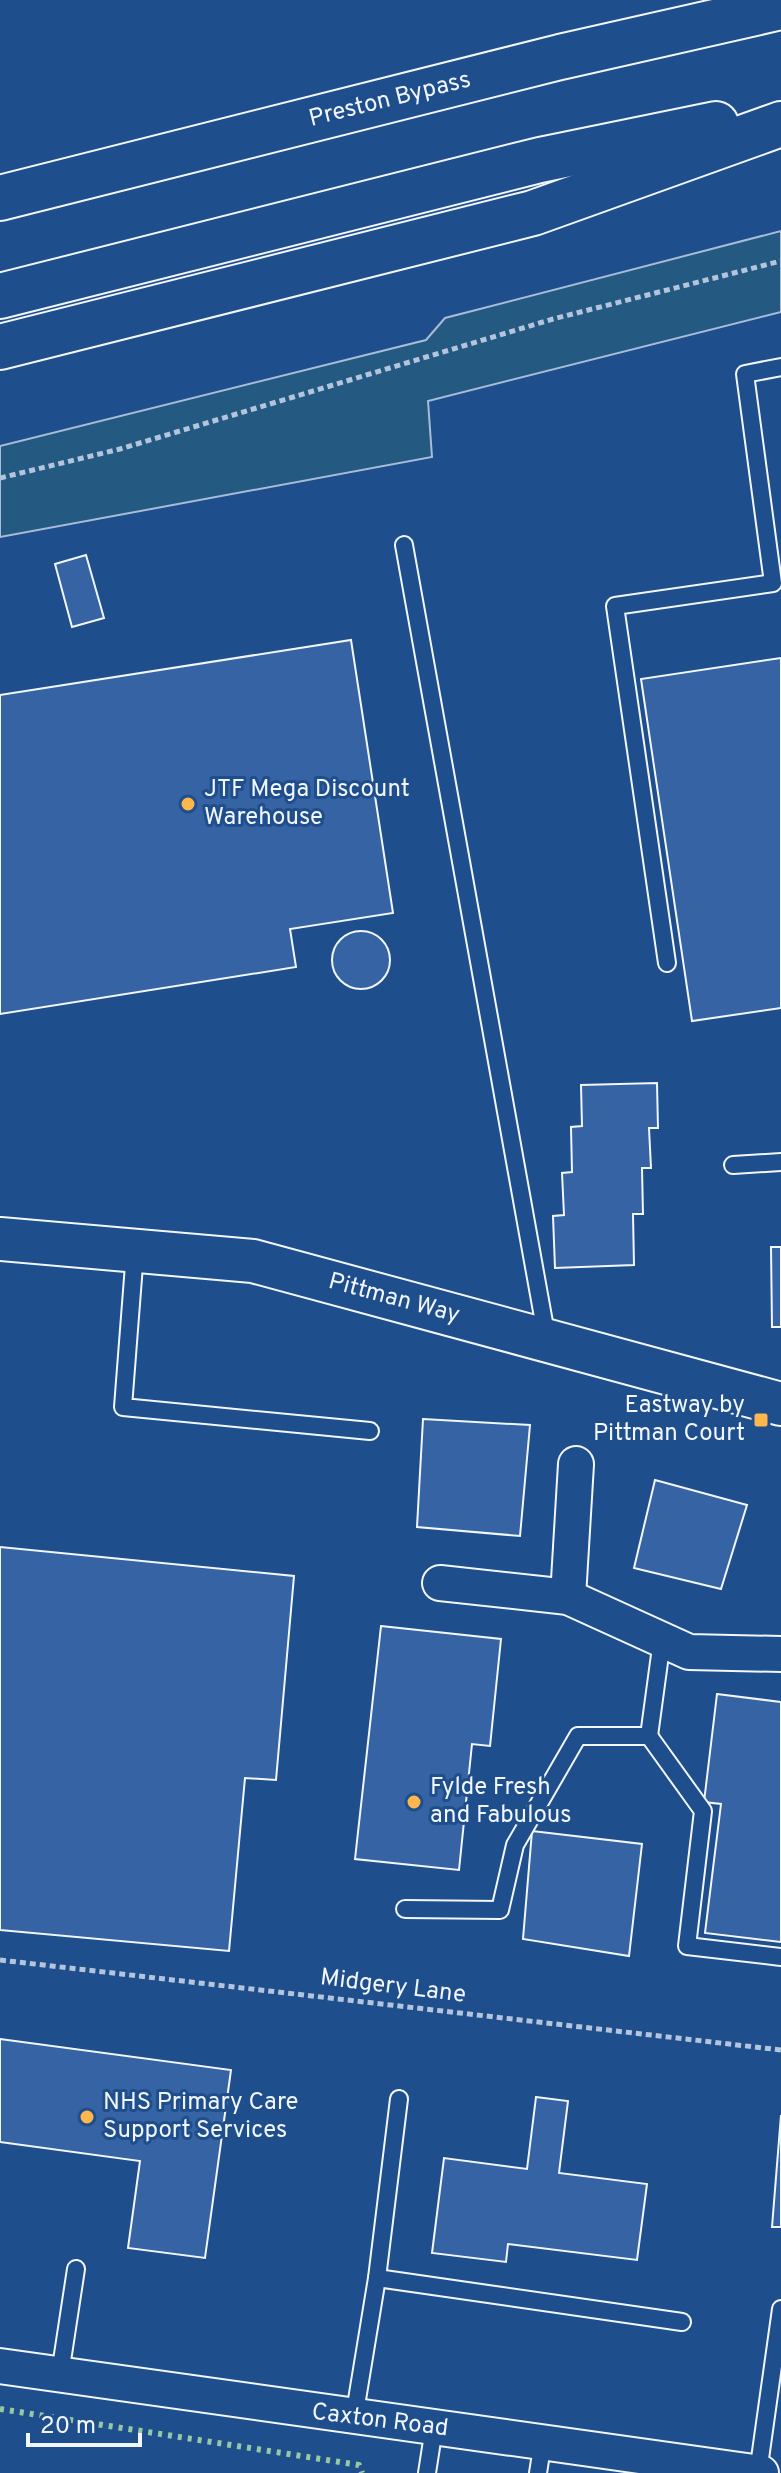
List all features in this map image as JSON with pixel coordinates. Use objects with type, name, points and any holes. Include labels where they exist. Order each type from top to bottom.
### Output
[{"type":"highway","name":"Preston Bypass","points":[[0,198],[560,57],[781,7]]},
{"type":"highway","points":[[0,296],[540,160],[781,110]]},
{"type":"highway","points":[[0,347],[533,213],[781,124]]},
{"type":"street","name":"Pittman Way","points":[[0,1239],[253,1261],[781,1404]]},
{"type":"street","points":[[568,1597],[576,1464]]},
{"type":"street","points":[[440,1583],[568,1597],[689,1652],[781,1654]]},
{"type":"street","name":"Caxton Road","points":[[0,2366],[434,2428],[540,2457],[760,2473]]},
{"type":"lane","points":[[667,963],[615,606],[773,583],[745,374],[781,367]]},
{"type":"lane","points":[[404,545],[547,1341]]},
{"type":"lane","points":[[733,1165],[781,1162]]},
{"type":"lane","points":[[135,1251],[123,1407],[370,1431]]},
{"type":"lane","points":[[662,1640],[649,1736],[703,1811],[687,1946],[781,1957]]},
{"type":"lane","points":[[405,1909],[500,1910],[515,1845],[578,1736],[649,1736]]},
{"type":"lane","points":[[354,2418],[377,2278],[399,2099]]},
{"type":"lane","points":[[60,2374],[76,2269]]},
{"type":"lane","points":[[377,2278],[682,2322]]},
{"type":"lane","points":[[760,2473],[781,2309]]},
{"type":"lane","points":[[427,2473],[434,2428]]},
{"type":"path","points":[[0,478],[120,449],[553,319],[781,261]]},
{"type":"path","name":"Midgery Lane","points":[[0,1960],[781,2050]]},
{"type":"shaded area","points":[[781,231],[781,312],[428,401],[432,457],[0,537],[0,446],[426,340],[445,318]]},
{"type":"building","points":[[86,555],[104,618],[72,627],[55,564]]},
{"type":"building","name":"JTF Mega Discount Warehouse","points":[[351,640],[393,913],[290,929],[296,967],[0,1014],[0,695]]},
{"type":"building","points":[[781,658],[781,1008],[692,1021],[641,679]]},
{"type":"building","points":[[361,931],[372,933],[381,940],[388,949],[388,971],[381,980],[372,987],[361,989],[350,987],[341,980],[334,971],[332,960],[334,949],[341,940],[350,933]]},
{"type":"building","points":[[657,1083],[658,1128],[649,1128],[651,1168],[642,1168],[643,1214],[633,1214],[634,1265],[555,1268],[553,1216],[564,1215],[562,1173],[572,1172],[571,1127],[582,1126],[581,1085]]},
{"type":"building","points":[[771,1247],[781,1247],[781,1327],[772,1327]]},
{"type":"building","points":[[423,1419],[530,1425],[520,1536],[417,1527]]},
{"type":"building","points":[[655,1480],[747,1505],[721,1589],[634,1568]]},
{"type":"building","points":[[0,1547],[294,1576],[276,1780],[245,1778],[229,1951],[0,1930]]},
{"type":"building","name":"Fylde Fresh and Fabulous","points":[[381,1626],[501,1639],[490,1746],[472,1744],[459,1870],[355,1859]]},
{"type":"building","points":[[717,1694],[781,1702],[781,1942],[705,1933],[721,1804],[704,1802]]},
{"type":"building","points":[[532,1831],[642,1844],[629,1956],[523,1939]]},
{"type":"building","points":[[0,2039],[231,2070],[205,2258],[128,2248],[140,2161],[0,2142]]},
{"type":"building","points":[[536,2097],[568,2101],[559,2173],[647,2184],[637,2260],[508,2244],[506,2262],[432,2253],[444,2158],[527,2169]]},
{"type":"building","points":[[781,2115],[781,2227],[772,2227]]},
{"type":"hedge","points":[[0,2409],[359,2465],[362,2473]]},
{"type":"place","name":"JTF Mega Discount Warehouse","points":[[188,804]]},
{"type":"place","name":"Eastway by Pittman Court","points":[[761,1420]]},
{"type":"place","name":"Fylde Fresh and Fabulous","points":[[414,1802]]},
{"type":"place","name":"NHS Primary Care Support Services","points":[[87,2117]]}]
